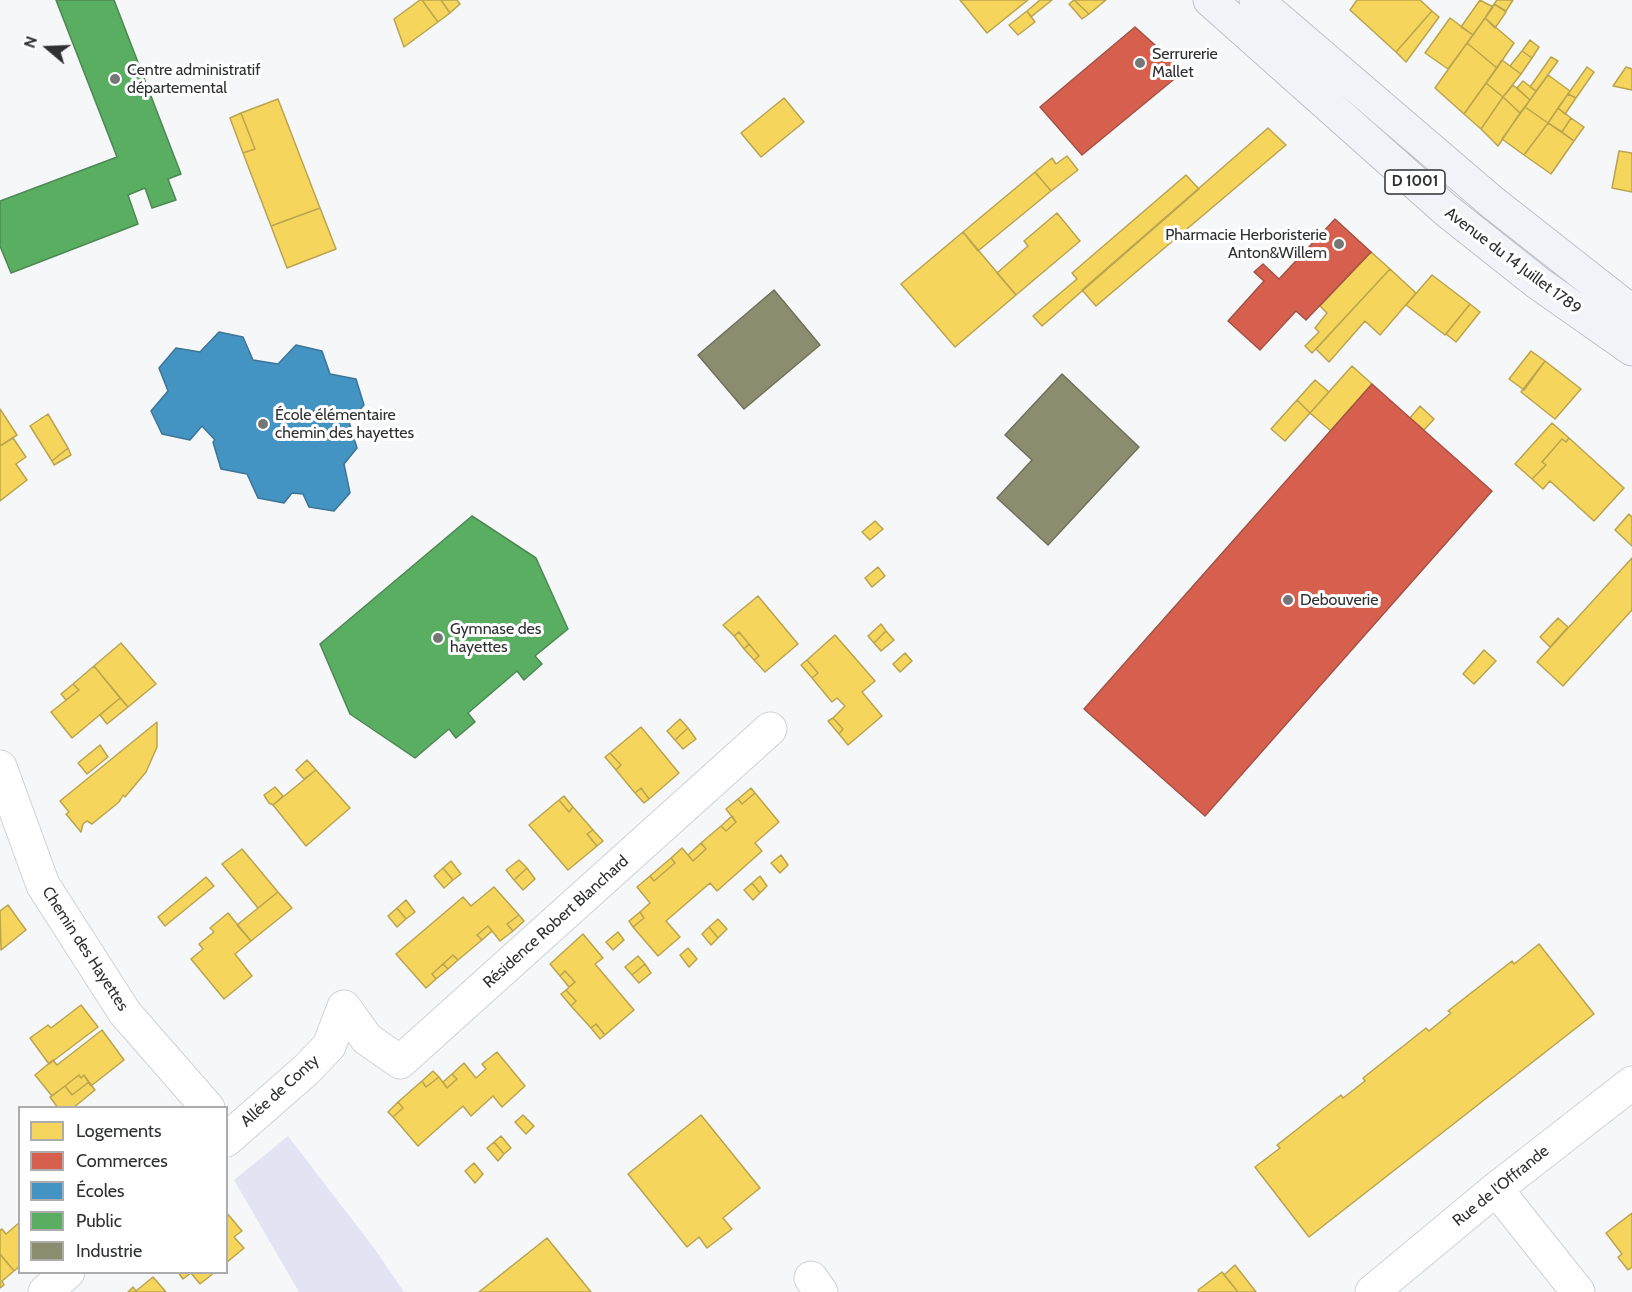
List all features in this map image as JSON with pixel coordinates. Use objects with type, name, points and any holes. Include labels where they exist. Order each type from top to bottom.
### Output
[{"type":"main road","name":"Avenue du 14 Juillet 1789","points":[[1210,0],[1446,210],[1538,283],[1632,349]]},
{"type":"main road","name":"Avenue du 14 Juillet 1789","points":[[1256,0],[1492,202],[1632,312]]},
{"type":"street","name":"Résidence Robert Blanchard","points":[[344,1007],[367,1039],[400,1062],[770,729]]},
{"type":"street","name":"Chemin des Hayettes","points":[[0,767],[43,885],[125,1013],[207,1106]]},
{"type":"street","name":"Allée de Conty","points":[[228,1138],[306,1070],[329,1046],[344,1007]]},
{"type":"street","name":"Rue de l'Offrande","points":[[1372,1292],[1496,1189],[1632,1083]]},
{"type":"street","points":[[1496,1189],[1578,1292]]},
{"type":"street","points":[[45,1292],[66,1274]]},
{"type":"shaded area","points":[[288,1136],[374,1248],[404,1292],[299,1292],[234,1180]]},
{"type":"building: Logements","points":[[420,0],[438,22],[404,47],[394,19]]},
{"type":"building: Logements","points":[[422,0],[441,0],[450,13],[438,22]]},
{"type":"building: Logements","points":[[441,0],[457,0],[460,4],[450,13]]},
{"type":"building: Logements","points":[[960,0],[1028,0],[987,33]]},
{"type":"building: Logements","points":[[1040,0],[1052,0],[1031,17],[1027,11]]},
{"type":"building: Logements","points":[[1074,0],[1089,14],[1082,19],[1069,4]]},
{"type":"building: Logements","points":[[1074,0],[1106,0],[1089,14]]},
{"type":"building: Logements","points":[[1357,0],[1420,0],[1432,11],[1396,52],[1350,10]]},
{"type":"building: Logements","points":[[1480,0],[1493,7],[1473,35],[1461,27]]},
{"type":"building: Logements","points":[[1497,0],[1513,0],[1506,11],[1494,4]]},
{"type":"building: Logements","points":[[1494,4],[1506,12],[1495,28],[1485,18]]},
{"type":"building: Logements","points":[[1027,11],[1035,22],[1018,35],[1009,25]]},
{"type":"building: Logements","points":[[1432,11],[1439,17],[1406,62],[1396,52]]},
{"type":"building: Logements","points":[[1450,18],[1473,35],[1448,69],[1425,53]]},
{"type":"building: Logements","points":[[1485,18],[1514,43],[1497,68],[1467,43]]},
{"type":"building: Logements","points":[[1530,40],[1539,47],[1532,58],[1522,51]]},
{"type":"building: Logements","points":[[1467,43],[1497,68],[1464,114],[1435,88]]},
{"type":"building: Logements","points":[[1522,51],[1532,58],[1521,74],[1510,66]]},
{"type":"building: Logements","points":[[1551,57],[1558,61],[1536,91],[1530,87]]},
{"type":"building: Logements","points":[[1502,60],[1521,74],[1503,97],[1486,83]]},
{"type":"building: Logements","points":[[1587,67],[1594,72],[1576,98],[1568,94]]},
{"type":"building: Logements","points":[[1626,67],[1632,69],[1632,90],[1613,86]]},
{"type":"building: Logements","points":[[1548,75],[1570,91],[1548,123],[1525,107]]},
{"type":"building: Logements","points":[[1523,81],[1536,91],[1530,100],[1517,88]]},
{"type":"building: Logements","points":[[1486,83],[1503,97],[1481,129],[1464,114]]},
{"type":"building: Logements","points":[[1513,85],[1530,100],[1520,113],[1503,97]]},
{"type":"building: Logements","points":[[1568,94],[1576,98],[1565,114],[1558,108]]},
{"type":"building: Logements","points":[[1503,97],[1520,113],[1498,146],[1481,129]]},
{"type":"building: Logements","points":[[784,98],[804,122],[761,157],[741,133]]},
{"type":"building: Logements","points":[[278,99],[320,208],[271,226],[243,153],[255,149],[241,113]]},
{"type":"building: Logements","points":[[1525,107],[1548,123],[1524,155],[1502,139]]},
{"type":"building: Logements","points":[[1558,108],[1571,118],[1562,132],[1548,123]]},
{"type":"building: Logements","points":[[241,113],[255,149],[243,153],[230,118]]},
{"type":"building: Logements","points":[[1571,118],[1584,127],[1574,141],[1562,132]]},
{"type":"building: Logements","points":[[1548,123],[1574,141],[1551,174],[1524,155]]},
{"type":"building: Logements","points":[[1268,128],[1286,145],[1096,306],[1082,290]]},
{"type":"building: Logements","points":[[1619,151],[1632,153],[1632,192],[1612,188]]},
{"type":"building: Logements","points":[[1067,156],[1078,170],[1051,191],[1035,172],[1052,158],[1056,164]]},
{"type":"building: Logements","points":[[1035,172],[1051,191],[978,251],[963,232]]},
{"type":"building: Logements","points":[[1186,175],[1199,189],[1042,326],[1033,316],[1077,279],[1072,273]]},
{"type":"building: Logements","points":[[320,208],[336,249],[287,268],[271,226]]},
{"type":"building: Logements","points":[[1057,213],[1080,241],[1016,295],[997,273],[1028,246],[1024,241]]},
{"type":"building: Logements","points":[[963,232],[1016,295],[955,347],[901,284]]},
{"type":"building: Logements","points":[[1371,252],[1390,269],[1312,353],[1305,346],[1319,332],[1315,328],[1327,313],[1320,306]]},
{"type":"building: Logements","points":[[1390,269],[1416,293],[1380,335],[1365,321],[1329,362],[1316,349]]},
{"type":"building: Logements","points":[[1432,275],[1470,304],[1445,335],[1406,305]]},
{"type":"building: Logements","points":[[1470,304],[1480,312],[1456,342],[1446,334]]},
{"type":"building: Logements","points":[[1531,351],[1545,361],[1524,390],[1509,379]]},
{"type":"building: Logements","points":[[1545,361],[1581,389],[1555,419],[1521,392]]},
{"type":"building: Logements","points":[[1352,366],[1372,384],[1331,431],[1310,413]]},
{"type":"building: Logements","points":[[1315,380],[1329,392],[1310,413],[1297,400]]},
{"type":"building: Logements","points":[[1297,400],[1310,413],[1285,441],[1271,429]]},
{"type":"building: Logements","points":[[1420,406],[1434,419],[1424,430],[1410,418]]},
{"type":"building: Logements","points":[[0,409],[17,435],[0,446]]},
{"type":"building: Logements","points":[[48,414],[68,448],[52,461],[30,426]]},
{"type":"building: Logements","points":[[1552,423],[1569,438],[1566,442],[1562,439],[1542,462],[1546,465],[1532,479],[1515,464]]},
{"type":"building: Logements","points":[[13,438],[26,457],[16,464],[27,480],[0,501],[0,446]]},
{"type":"building: Logements","points":[[1569,438],[1624,488],[1594,521],[1550,481],[1543,489],[1532,479],[1546,465],[1542,462],[1562,439],[1566,442]]},
{"type":"building: Logements","points":[[68,448],[71,455],[54,465],[52,461]]},
{"type":"building: Logements","points":[[1629,514],[1632,517],[1632,546],[1615,530]]},
{"type":"building: Logements","points":[[875,521],[883,529],[870,540],[862,532]]},
{"type":"building: Logements","points":[[1632,558],[1632,610],[1563,686],[1537,662]]},
{"type":"building: Logements","points":[[878,567],[885,576],[872,587],[865,578]]},
{"type":"building: Logements","points":[[758,596],[798,644],[765,672],[754,660],[759,656],[739,632],[734,636],[723,625]]},
{"type":"building: Logements","points":[[1558,618],[1568,627],[1550,647],[1540,637]]},
{"type":"building: Logements","points":[[881,624],[886,631],[874,643],[868,636]]},
{"type":"building: Logements","points":[[886,631],[894,640],[881,651],[874,643]]},
{"type":"building: Logements","points":[[739,632],[749,644],[744,649],[734,636]]},
{"type":"building: Logements","points":[[835,635],[875,681],[862,692],[882,716],[848,745],[839,734],[843,729],[833,718],[845,706],[837,698],[832,702],[812,678],[818,673],[807,660]]},
{"type":"building: Logements","points":[[121,643],[156,684],[128,707],[94,666]]},
{"type":"building: Logements","points":[[749,644],[759,656],[754,660],[744,649]]},
{"type":"building: Logements","points":[[1484,650],[1496,661],[1474,684],[1463,674]]},
{"type":"building: Logements","points":[[905,653],[912,661],[900,672],[893,664]]},
{"type":"building: Logements","points":[[807,660],[818,673],[812,678],[801,665]]},
{"type":"building: Logements","points":[[94,666],[120,698],[72,738],[51,712],[79,690],[73,684]]},
{"type":"building: Logements","points":[[73,684],[79,690],[66,700],[61,694]]},
{"type":"building: Logements","points":[[120,698],[128,707],[107,724],[100,715]]},
{"type":"building: Logements","points":[[833,718],[843,729],[839,734],[828,721]]},
{"type":"building: Logements","points":[[680,719],[688,728],[675,740],[667,731]]},
{"type":"building: Logements","points":[[157,722],[157,747],[146,772],[119,802],[92,824],[87,821],[83,824],[81,832],[66,814],[69,812],[60,801]]},
{"type":"building: Logements","points":[[641,727],[679,773],[649,799],[641,788],[635,793],[616,770],[621,765],[610,753]]},
{"type":"building: Logements","points":[[688,728],[696,739],[683,749],[675,740]]},
{"type":"building: Logements","points":[[100,745],[108,757],[87,774],[78,763]]},
{"type":"building: Logements","points":[[610,753],[621,765],[616,770],[605,757]]},
{"type":"building: Logements","points":[[307,760],[316,770],[304,779],[296,770]]},
{"type":"building: Logements","points":[[316,770],[350,808],[306,846],[273,805]]},
{"type":"building: Logements","points":[[275,787],[283,796],[273,805],[264,795]]},
{"type":"building: Logements","points":[[641,788],[649,799],[644,803],[635,793]]},
{"type":"building: Logements","points":[[751,788],[755,793],[742,804],[738,799]]},
{"type":"building: Logements","points":[[755,793],[779,822],[755,843],[762,851],[717,891],[710,883],[666,921],[680,937],[658,956],[633,927],[644,918],[640,912],[650,903],[637,887],[650,876],[654,881],[675,863],[671,858],[682,848],[693,861],[706,849],[701,843],[721,826],[726,831],[736,822],[726,809],[738,799],[742,804]]},
{"type":"building: Logements","points":[[564,796],[573,807],[569,812],[559,800]]},
{"type":"building: Logements","points":[[559,800],[569,812],[573,807],[593,830],[587,834],[597,846],[568,870],[529,825]]},
{"type":"building: Logements","points":[[732,816],[736,822],[726,831],[721,826]]},
{"type":"building: Logements","points":[[593,830],[603,841],[597,846],[587,834]]},
{"type":"building: Logements","points":[[701,843],[706,849],[693,861],[688,855]]},
{"type":"building: Logements","points":[[242,849],[278,892],[258,908],[222,864]]},
{"type":"building: Logements","points":[[781,855],[788,865],[780,873],[771,863]]},
{"type":"building: Logements","points":[[671,858],[675,863],[654,881],[650,876]]},
{"type":"building: Logements","points":[[519,860],[527,868],[514,880],[506,870]]},
{"type":"building: Logements","points":[[451,861],[461,874],[453,880],[443,868]]},
{"type":"building: Logements","points":[[443,868],[453,880],[444,888],[434,876]]},
{"type":"building: Logements","points":[[527,868],[535,879],[523,890],[514,880]]},
{"type":"building: Logements","points":[[760,876],[767,886],[760,893],[752,883]]},
{"type":"building: Logements","points":[[206,877],[214,886],[165,926],[158,917]]},
{"type":"building: Logements","points":[[752,883],[760,893],[753,900],[744,890]]},
{"type":"building: Logements","points":[[494,887],[519,915],[507,924],[513,931],[500,941],[488,926],[477,935],[482,940],[458,960],[453,955],[432,974],[436,979],[426,988],[396,954],[463,897],[471,906]]},
{"type":"building: Logements","points":[[278,892],[292,908],[251,941],[237,925]]},
{"type":"building: Logements","points":[[406,900],[415,912],[406,919],[397,908]]},
{"type":"building: Logements","points":[[8,905],[26,930],[1,950],[0,911]]},
{"type":"building: Logements","points":[[397,908],[406,919],[397,927],[388,916]]},
{"type":"building: Logements","points":[[640,912],[644,918],[633,927],[629,921]]},
{"type":"building: Logements","points":[[228,913],[251,941],[235,954],[252,976],[224,999],[191,959],[203,949],[199,944],[214,932],[210,928]]},
{"type":"building: Logements","points":[[519,915],[524,921],[513,931],[507,924]]},
{"type":"building: Logements","points":[[718,919],[727,929],[718,938],[709,927]]},
{"type":"building: Logements","points":[[488,926],[492,931],[482,940],[477,935]]},
{"type":"building: Logements","points":[[709,927],[718,938],[711,945],[702,934]]},
{"type":"building: Logements","points":[[618,932],[624,940],[613,950],[606,942]]},
{"type":"building: Logements","points":[[583,934],[603,958],[595,964],[634,1010],[605,1035],[596,1024],[591,1028],[571,1006],[576,1001],[566,990],[575,982],[565,971],[560,976],[550,964]]},
{"type":"building: Logements","points":[[1539,944],[1594,1014],[1309,1237],[1255,1167],[1280,1148],[1277,1145],[1341,1095],[1343,1098],[1365,1081],[1363,1078],[1426,1028],[1429,1031],[1451,1013],[1448,1011],[1512,961],[1514,964]]},
{"type":"building: Logements","points":[[688,948],[697,959],[689,967],[680,955]]},
{"type":"building: Logements","points":[[453,955],[458,960],[448,969],[443,964]]},
{"type":"building: Logements","points":[[638,956],[645,964],[632,975],[625,967]]},
{"type":"building: Logements","points":[[443,964],[448,969],[436,979],[432,974]]},
{"type":"building: Logements","points":[[645,964],[651,973],[639,983],[632,975]]},
{"type":"building: Logements","points":[[565,971],[575,982],[569,987],[560,976]]},
{"type":"building: Logements","points":[[566,990],[576,1001],[571,1006],[561,994]]},
{"type":"building: Logements","points":[[81,1005],[98,1027],[49,1064],[30,1038],[48,1025],[51,1028]]},
{"type":"building: Logements","points":[[596,1024],[605,1035],[600,1039],[591,1028]]},
{"type":"building: Logements","points":[[102,1030],[124,1060],[91,1086],[84,1075],[81,1078],[79,1075],[52,1096],[35,1075],[53,1060],[57,1065]]},
{"type":"building: Logements","points":[[497,1052],[525,1086],[502,1107],[493,1096],[471,1116],[463,1106],[418,1146],[393,1117],[403,1108],[398,1102],[422,1081],[426,1087],[439,1077],[447,1088],[457,1079],[452,1074],[464,1063],[476,1078],[486,1069],[482,1064]]},
{"type":"building: Logements","points":[[433,1071],[439,1077],[426,1087],[422,1081]]},
{"type":"building: Logements","points":[[452,1074],[457,1079],[447,1088],[443,1082]]},
{"type":"building: Logements","points":[[79,1075],[81,1078],[84,1075],[89,1082],[72,1095],[65,1086]]},
{"type":"building: Logements","points":[[89,1082],[95,1090],[75,1106],[57,1106],[50,1097],[65,1086],[72,1095]]},
{"type":"building: Logements","points":[[398,1102],[403,1108],[393,1117],[388,1112]]},
{"type":"building: Logements","points":[[523,1115],[534,1126],[526,1134],[515,1122]]},
{"type":"building: Logements","points":[[701,1115],[760,1188],[723,1218],[732,1229],[707,1248],[699,1237],[687,1247],[628,1174]]},
{"type":"building: Logements","points":[[501,1136],[511,1148],[504,1154],[494,1142]]},
{"type":"building: Logements","points":[[494,1142],[504,1154],[498,1161],[487,1148]]},
{"type":"building: Logements","points":[[474,1163],[483,1174],[475,1183],[465,1171]]},
{"type":"building: Logements","points":[[1632,1213],[1632,1267],[1628,1270],[1618,1257],[1622,1254],[1606,1233]]},
{"type":"building: Logements","points":[[228,1214],[242,1231],[234,1237],[244,1248],[228,1261]]},
{"type":"building: Logements","points":[[18,1224],[18,1268],[14,1271],[0,1254],[0,1230],[2,1229],[6,1234]]},
{"type":"building: Logements","points":[[547,1238],[591,1292],[479,1292]]},
{"type":"building: Logements","points":[[0,1254],[14,1271],[2,1281],[4,1285],[0,1288]]},
{"type":"building: Logements","points":[[1235,1265],[1256,1292],[1238,1292],[1224,1275]]},
{"type":"building: Logements","points":[[1222,1272],[1238,1292],[1199,1292],[1198,1290]]},
{"type":"building: Logements","points":[[179,1274],[190,1274],[183,1279]]},
{"type":"building: Logements","points":[[192,1274],[212,1274],[200,1284]]},
{"type":"building: Logements","points":[[153,1277],[166,1292],[128,1292],[133,1287],[136,1291]]},
{"type":"building: Commerces","points":[[1135,27],[1184,71],[1082,155],[1040,107]]},
{"type":"building: Commerces","points":[[1335,219],[1371,252],[1306,320],[1296,311],[1260,350],[1228,321],[1264,281],[1254,272],[1263,264],[1279,279]]},
{"type":"building: Commerces","name":"Debouverie","points":[[1372,384],[1492,491],[1205,816],[1084,709]]},
{"type":"building: Écoles","points":[[219,332],[243,337],[253,360],[278,364],[296,345],[322,351],[330,374],[356,379],[364,405],[349,422],[357,448],[344,464],[350,493],[334,511],[309,507],[303,494],[292,493],[284,503],[258,498],[247,474],[221,469],[213,442],[215,440],[202,426],[190,440],[162,434],[151,411],[168,391],[159,368],[176,348],[200,352]]},
{"type":"building: Public","name":"Centre administratif départemental","points":[[56,0],[114,0],[181,174],[168,179],[176,200],[152,208],[145,188],[128,195],[138,224],[11,273],[0,246],[0,201],[117,157]]},
{"type":"building: Public","points":[[472,516],[536,558],[568,629],[535,656],[542,664],[524,680],[517,671],[468,713],[475,722],[456,738],[449,729],[415,758],[350,714],[320,644]]},
{"type":"building: Industrie","points":[[774,290],[820,345],[744,409],[698,355]]},
{"type":"building: Industrie","points":[[1062,374],[1139,447],[1048,545],[997,498],[1032,460],[1005,435]]},
{"type":"place","name":"Serrurerie Mallet","points":[[1140,63]]},
{"type":"place","name":"Centre administratif départemental","points":[[115,79]]},
{"type":"place","name":"Pharmacie Herboristerie Anton&Willem","points":[[1339,244]]},
{"type":"place","name":"École élémentaire chemin des hayettes","points":[[263,424]]},
{"type":"place","name":"Debouverie","points":[[1288,600]]},
{"type":"place","name":"Gymnase des hayettes","points":[[438,638]]}]
